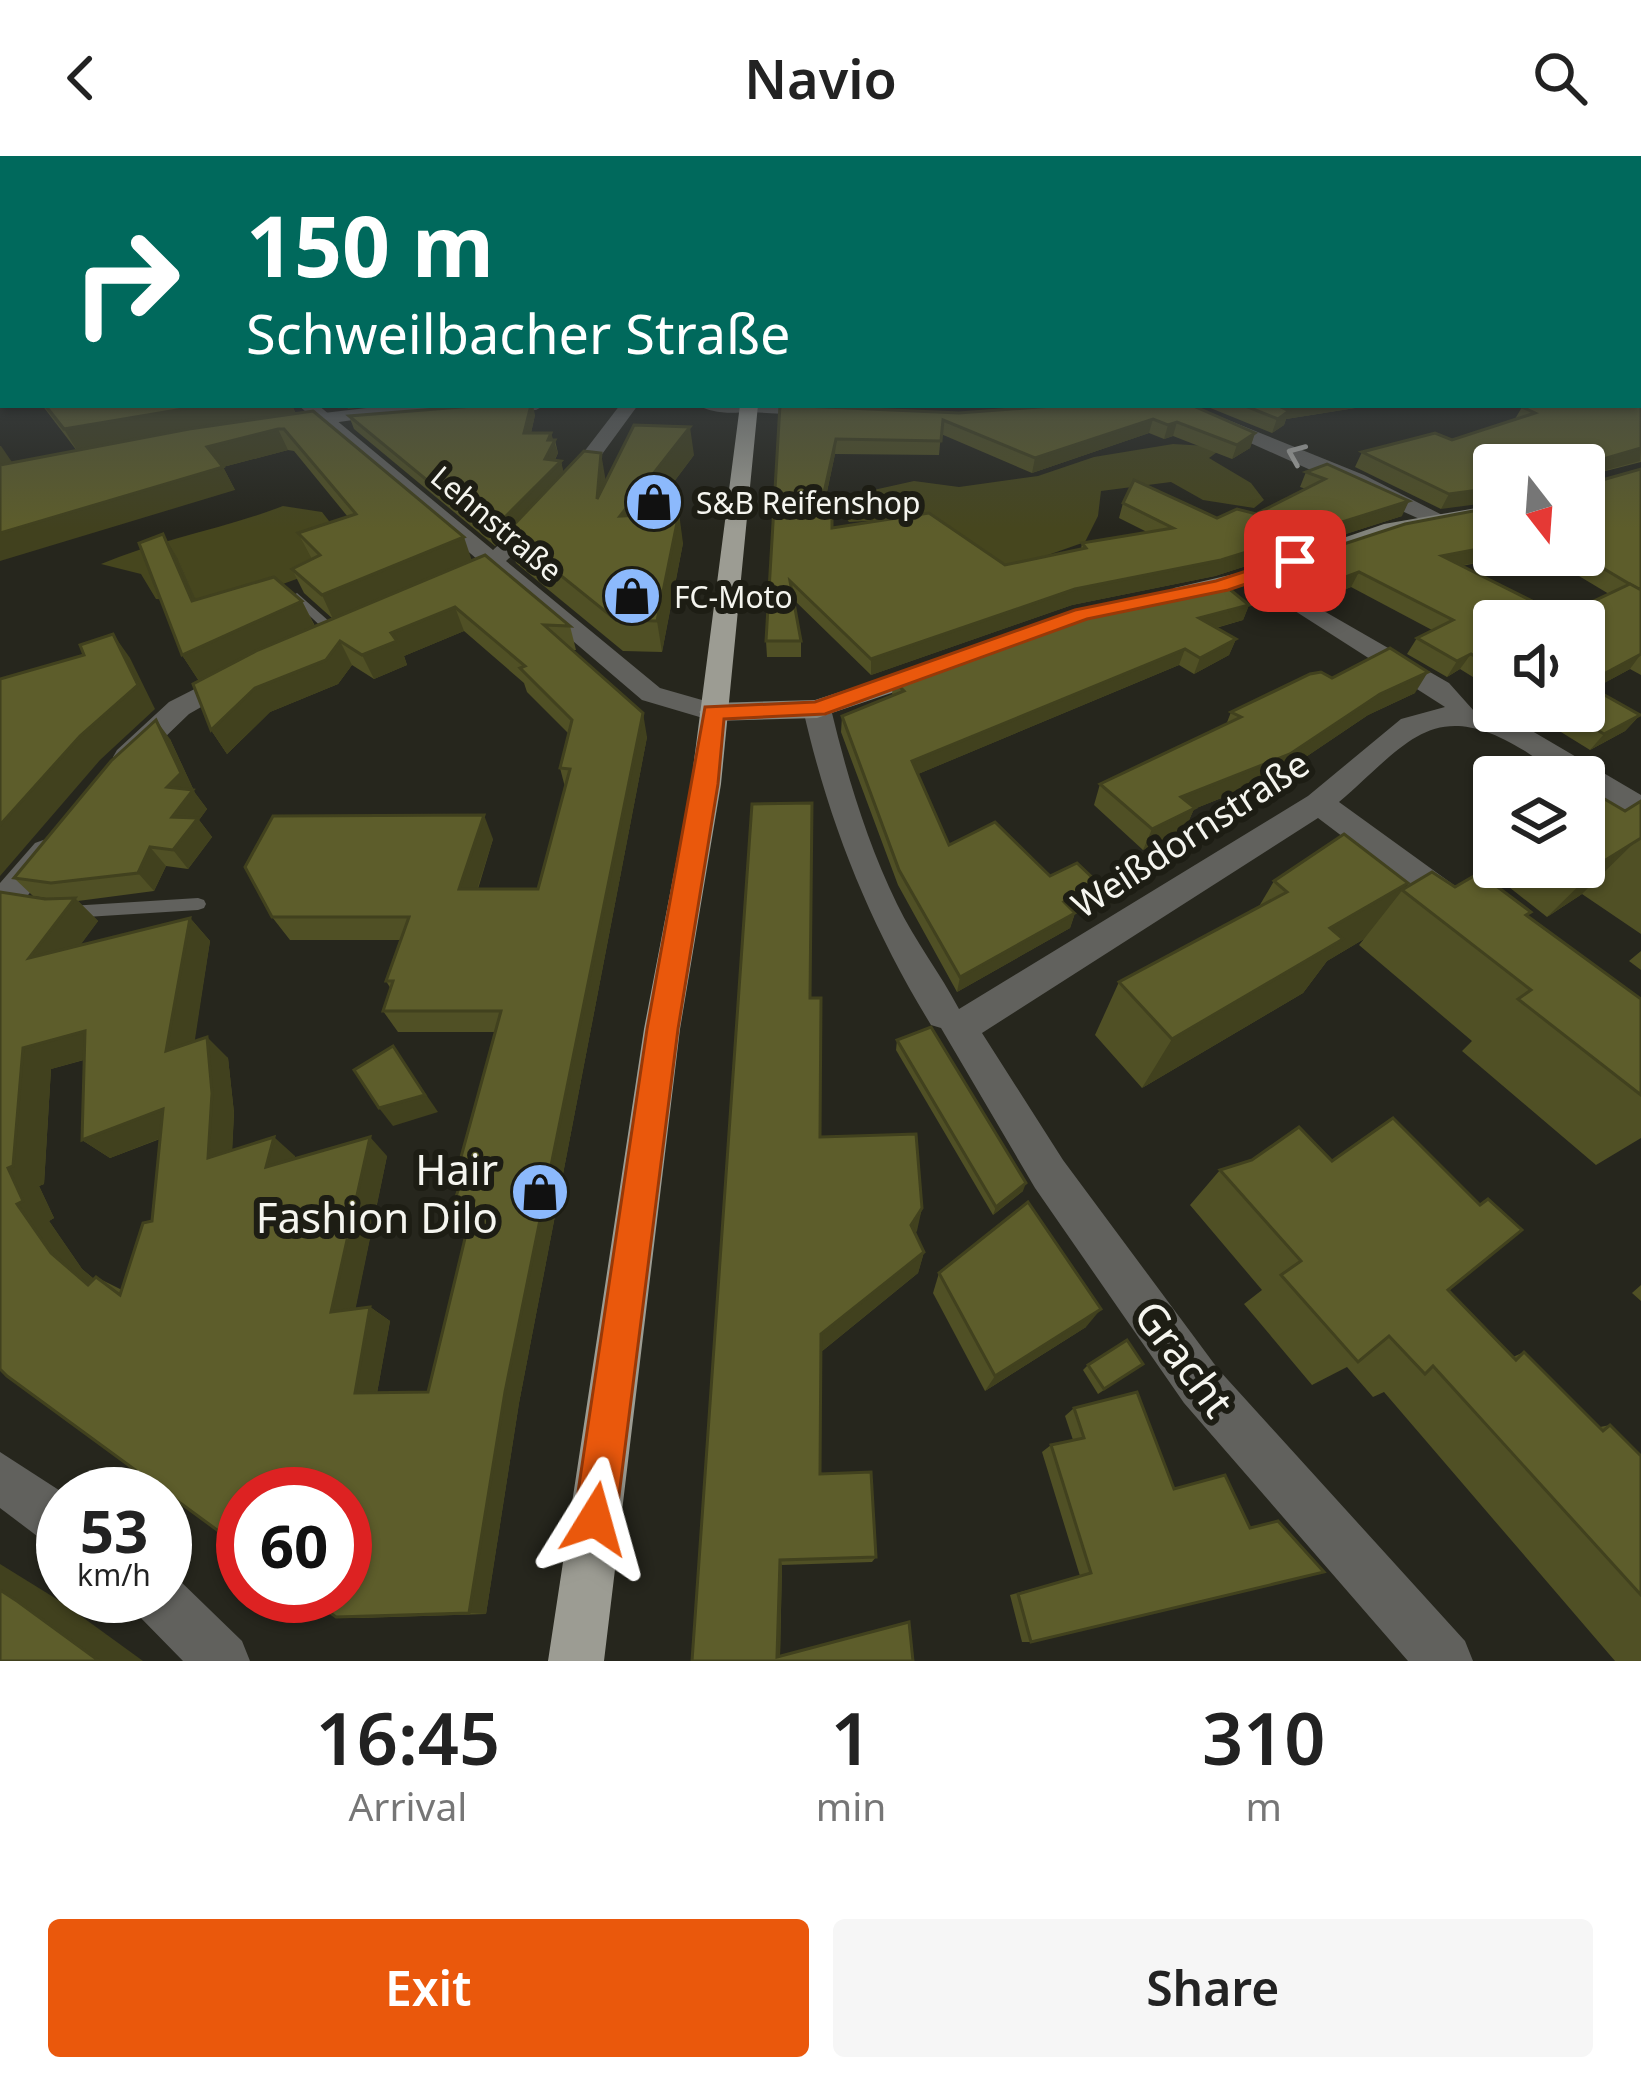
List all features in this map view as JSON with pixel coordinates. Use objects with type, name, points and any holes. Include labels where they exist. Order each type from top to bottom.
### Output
[{"type":"main road","points":[[576,1661],[656,1074],[706,784],[749,408]]},
{"type":"main road","points":[[1152,600],[1221,586],[1338,545],[1473,515]]},
{"type":"main road","points":[[713,712],[817,709],[948,664]]},
{"type":"street","points":[[265,426],[315,412],[433,408]]},
{"type":"street","points":[[436,589],[498,562],[588,473],[627,408]]},
{"type":"street","points":[[778,408],[836,412]]},
{"type":"street","points":[[1182,408],[1357,479],[1441,520]]},
{"type":"street","name":"Lehnstraße","points":[[315,412],[650,694],[713,712]]},
{"type":"street","points":[[1303,606],[1440,689],[1462,716],[1517,734],[1641,809]]},
{"type":"street","points":[[298,648],[345,628]]},
{"type":"street","points":[[113,770],[179,708],[261,664]]},
{"type":"street","name":"Gracht","points":[[817,709],[842,816],[900,947],[1049,1174],[1201,1387],[1445,1661]]},
{"type":"street","name":"Weißdornstraße","points":[[951,1021],[1318,803],[1411,725],[1436,715],[1462,716]]},
{"type":"street","points":[[1318,803],[1483,923]]},
{"type":"street","points":[[10,905],[58,836]]},
{"type":"street","points":[[0,1477],[36,1504]]},
{"type":"street","points":[[184,1623],[222,1661]]},
{"type":"lane","points":[[296,596],[345,628]]},
{"type":"lane","points":[[47,909],[149,910],[198,904]]},
{"type":"shaded area","points":[[1173,444],[1224,447],[1209,458],[1251,483],[1264,500],[1254,508],[1203,500],[1171,482],[1101,491],[1098,516],[1085,542],[1011,568],[886,520],[849,522],[833,499],[914,481],[959,487],[1038,476],[1094,457]]},
{"type":"shaded area","points":[[283,506],[322,512],[357,557],[228,604],[156,599],[141,574],[101,564],[146,548]]},
{"type":"building","points":[[47,408],[189,408],[64,429]]},
{"type":"building","points":[[530,408],[524,433],[551,433],[548,440],[555,440],[545,459],[561,461],[490,532],[349,416]]},
{"type":"building","points":[[780,408],[959,413],[1198,408],[1255,433],[1237,445],[1177,422],[1168,425],[1153,419],[1035,458],[943,420],[941,441],[836,439],[819,515],[832,515],[832,528],[929,513],[1005,565],[1086,548],[1082,543],[1173,528],[1123,503],[1134,480],[1217,518],[1237,509],[1256,514],[1325,479],[1306,472],[1327,464],[1409,501],[1221,560],[1075,589],[871,659],[790,581],[801,641],[766,641]]},
{"type":"building","points":[[1250,408],[1289,411],[1278,419]]},
{"type":"building","points":[[1524,408],[1641,408],[1641,448],[1605,458],[1605,444],[1473,444],[1473,491],[1449,494],[1362,452],[1435,433],[1452,440],[1535,413]]},
{"type":"building","points":[[313,411],[464,537],[322,595],[292,569],[320,555],[298,533],[356,514],[284,429],[207,447],[223,467],[0,533],[0,465]]},
{"type":"building","points":[[634,425],[690,427],[620,516],[679,513],[657,621],[616,620],[507,532],[584,451],[601,453],[597,499]]},
{"type":"building","points":[[1641,469],[1641,588],[1605,569],[1605,479]]},
{"type":"building","points":[[1473,511],[1473,550],[1442,556],[1473,572],[1473,576],[1530,600],[1473,600],[1473,655],[1457,661],[1417,638],[1453,620],[1359,572],[1327,584],[1309,574],[1308,565],[1298,559],[1405,524]]},
{"type":"building","points":[[163,534],[192,601],[274,577],[302,601],[182,655],[139,543]]},
{"type":"building","points":[[485,555],[570,626],[544,625],[643,713],[505,1392],[469,1613],[372,1616],[372,1467],[216,1467],[216,1529],[192,1512],[192,1467],[131,1467],[0,1369],[0,892],[75,898],[29,958],[190,918],[166,1051],[207,1037],[212,1093],[208,1158],[274,1137],[266,1167],[370,1137],[331,1312],[370,1307],[355,1393],[428,1392],[474,1201],[455,1200],[465,1168],[458,1168],[501,1011],[383,1011],[393,981],[386,981],[409,917],[272,917],[245,867],[273,816],[484,815],[459,889],[538,889],[570,769],[560,768],[572,720],[520,668],[525,666],[455,607],[391,633],[397,641],[362,655],[340,641],[326,660],[255,688],[211,730],[193,684],[258,650]],"holes":[[[85,1031],[82,1140],[163,1109],[152,1221],[143,1223],[120,1295],[96,1277],[88,1285],[51,1253],[17,1204],[23,1201],[8,1168],[13,1166],[23,1048]]]},
{"type":"building","points":[[1222,583],[1249,605],[1199,618],[1236,639],[1200,658],[1185,649],[912,761],[949,845],[995,822],[1050,876],[1077,863],[1099,884],[1064,902],[1075,913],[960,977],[899,870],[842,716],[904,691],[893,680],[1093,609]]},
{"type":"building","points":[[1630,584],[1641,590],[1641,654],[1605,673],[1605,600],[1596,600]]},
{"type":"building","points":[[113,634],[138,685],[80,736],[0,825],[0,679],[84,655],[80,645]]},
{"type":"building","points":[[1390,648],[1428,672],[1380,694],[1290,754],[1181,797],[1195,808],[1152,829],[1100,784],[1241,717],[1231,712],[1310,674],[1321,672],[1332,678]]},
{"type":"building","points":[[1605,695],[1640,715],[1604,734]]},
{"type":"building","points":[[156,720],[181,773],[167,787],[193,790],[172,817],[198,818],[173,850],[150,847],[138,873],[51,883],[14,878],[111,761]]},
{"type":"building","points":[[1605,799],[1625,811],[1641,801],[1641,838],[1605,860]]},
{"type":"building","points":[[812,803],[810,998],[821,998],[820,1137],[916,1134],[922,1208],[911,1225],[924,1252],[821,1334],[820,1474],[871,1472],[876,1557],[780,1560],[777,1657],[909,1622],[913,1661],[692,1661],[752,804]]},
{"type":"building","points":[[1344,834],[1408,883],[1330,928],[1343,939],[1172,1039],[1119,982],[1287,892],[1274,881]]},
{"type":"building","points":[[1432,872],[1455,887],[1473,876],[1473,888],[1499,888],[1531,912],[1526,915],[1641,999],[1641,1095],[1518,999],[1531,990],[1402,890]]},
{"type":"building","points":[[931,1027],[1026,1183],[996,1207],[897,1040]]},
{"type":"building","points":[[393,1046],[425,1095],[379,1108],[354,1070]]},
{"type":"building","points":[[1393,1118],[1480,1205],[1488,1199],[1522,1230],[1448,1290],[1516,1360],[1524,1352],[1603,1431],[1610,1425],[1641,1456],[1641,1595],[1433,1366],[1425,1374],[1389,1336],[1358,1362],[1281,1275],[1301,1261],[1220,1170],[1252,1160],[1299,1127],[1332,1161]]},
{"type":"building","points":[[1028,1202],[1101,1309],[995,1376],[939,1273]]},
{"type":"building","points":[[1127,1340],[1143,1364],[1104,1389],[1088,1365]]},
{"type":"building","points":[[1137,1392],[1174,1489],[1225,1475],[1250,1528],[1278,1521],[1324,1572],[1031,1642],[1018,1594],[1091,1573],[1051,1445],[1084,1438],[1074,1408]]},
{"type":"building","points":[[0,1590],[36,1615],[36,1623],[47,1623],[99,1661],[0,1661]]},
{"type":"place","name":"S&B Reifenshop","points":[[654,502]]},
{"type":"place","name":"FC-Moto","points":[[632,596]]},
{"type":"place","name":"Hair Fashion Dilo","points":[[540,1192]]},
{"type":"route","points":[[595,1519],[662,1029],[706,784],[713,712],[817,709],[1082,614],[1221,586],[1295,561]]}]
